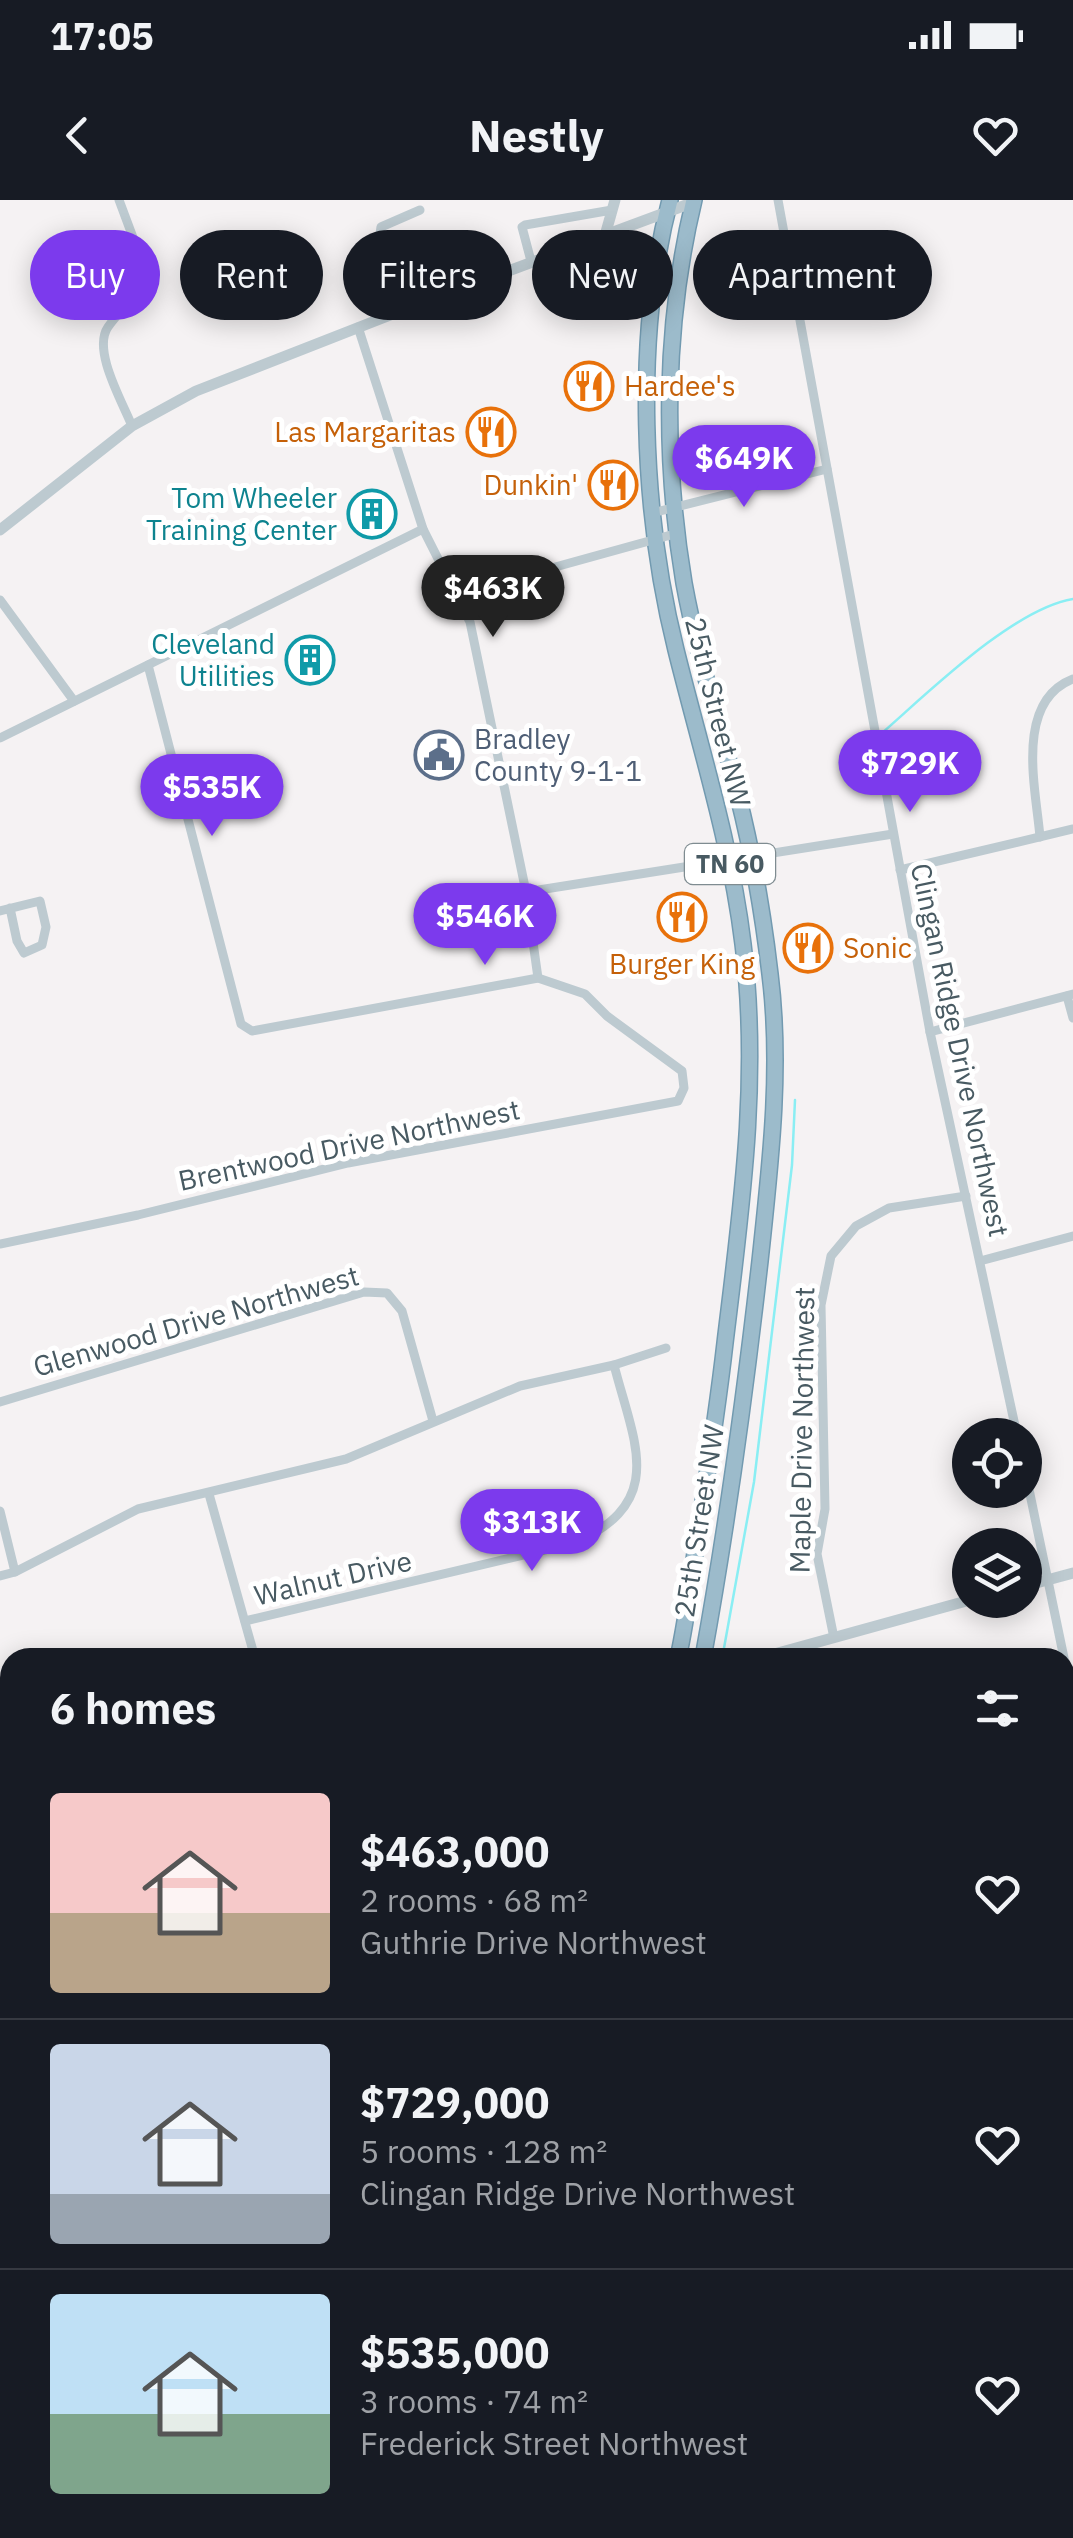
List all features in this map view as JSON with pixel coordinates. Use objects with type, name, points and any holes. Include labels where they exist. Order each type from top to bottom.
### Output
[{"type":"highway","name":"25th Street NW","points":[[696,200],[679,274],[670,385],[675,507],[685,584],[752,856],[771,979],[773,1121],[752,1329],[705,1648]]},
{"type":"highway","name":"25th Street NW","points":[[668,205],[651,322],[647,398],[654,541],[674,646],[729,860],[751,1022],[743,1202],[716,1424],[680,1648]]},
{"type":"street","points":[[118,200],[147,274],[142,289],[108,327],[102,340],[104,357],[132,426]]},
{"type":"street","points":[[611,230],[668,205],[696,200]]},
{"type":"street","name":"Clingan Ridge Drive Northwest","points":[[778,200],[930,1032],[1014,1418]]},
{"type":"street","points":[[512,268],[531,261],[522,228],[525,225],[614,205],[607,230]]},
{"type":"street","points":[[382,230],[420,210]]},
{"type":"street","points":[[0,530],[132,426],[196,391],[377,320]]},
{"type":"street","points":[[148,665],[241,1024],[252,1031],[538,978],[526,892],[470,622],[423,528],[358,327]]},
{"type":"street","points":[[652,513],[826,469]]},
{"type":"street","points":[[0,738],[423,528]]},
{"type":"street","points":[[462,600],[548,569],[678,532]]},
{"type":"street","points":[[0,600],[74,701]]},
{"type":"street","points":[[1040,838],[1032,732],[1040,712],[1063,683],[1073,679]]},
{"type":"street","points":[[900,870],[1073,830]]},
{"type":"street","points":[[526,892],[893,834]]},
{"type":"street","points":[[40,901],[46,927],[42,945],[24,952],[5,910],[40,901]]},
{"type":"street","name":"Brentwood Drive Northwest","points":[[0,1244],[138,1215],[348,1163],[678,1101],[684,1088],[682,1071],[585,994],[538,978]]},
{"type":"street","points":[[930,1032],[1070,995],[1073,1018]]},
{"type":"street","name":"Maple Drive Northwest","points":[[834,1638],[817,1554],[825,1509],[821,1305],[831,1256],[856,1226],[888,1208],[966,1196]]},
{"type":"street","points":[[980,1261],[1073,1236]]},
{"type":"street","name":"Glenwood Drive Northwest","points":[[0,1402],[364,1292],[376,1292],[388,1293],[402,1311],[434,1421]]},
{"type":"street","points":[[0,1576],[138,1509],[346,1459],[520,1386],[614,1365],[666,1348]]},
{"type":"street","name":"Walnut Drive","points":[[245,1621],[574,1544],[597,1533],[616,1518],[638,1480],[638,1458],[614,1365]]},
{"type":"street","points":[[209,1494],[253,1648]]},
{"type":"street","points":[[1033,1508],[1063,1648]]},
{"type":"street","points":[[0,1511],[14,1572]]},
{"type":"street","points":[[1042,1582],[1073,1573]]},
{"type":"street","points":[[797,1648],[952,1605]]},
{"type":"waterway","points":[[882,733],[999,635],[1024,618],[1073,599]]},
{"type":"waterway","points":[[724,1648],[754,1482],[792,1165],[795,1100]]},
{"type":"place","name":"Hardee's","points":[[589,386]]},
{"type":"place","name":"Las Margaritas","points":[[491,432]]},
{"type":"place","name":"Dunkin'","points":[[613,485]]},
{"type":"place","name":"Tom Wheeler Training Center","points":[[372,514]]},
{"type":"place","name":"Cleveland Utilities","points":[[310,660]]},
{"type":"place","name":"Bradley County 9-1-1","points":[[439,755]]},
{"type":"place","name":"Burger King","points":[[682,917]]},
{"type":"place","name":"Sonic","points":[[808,948]]}]
